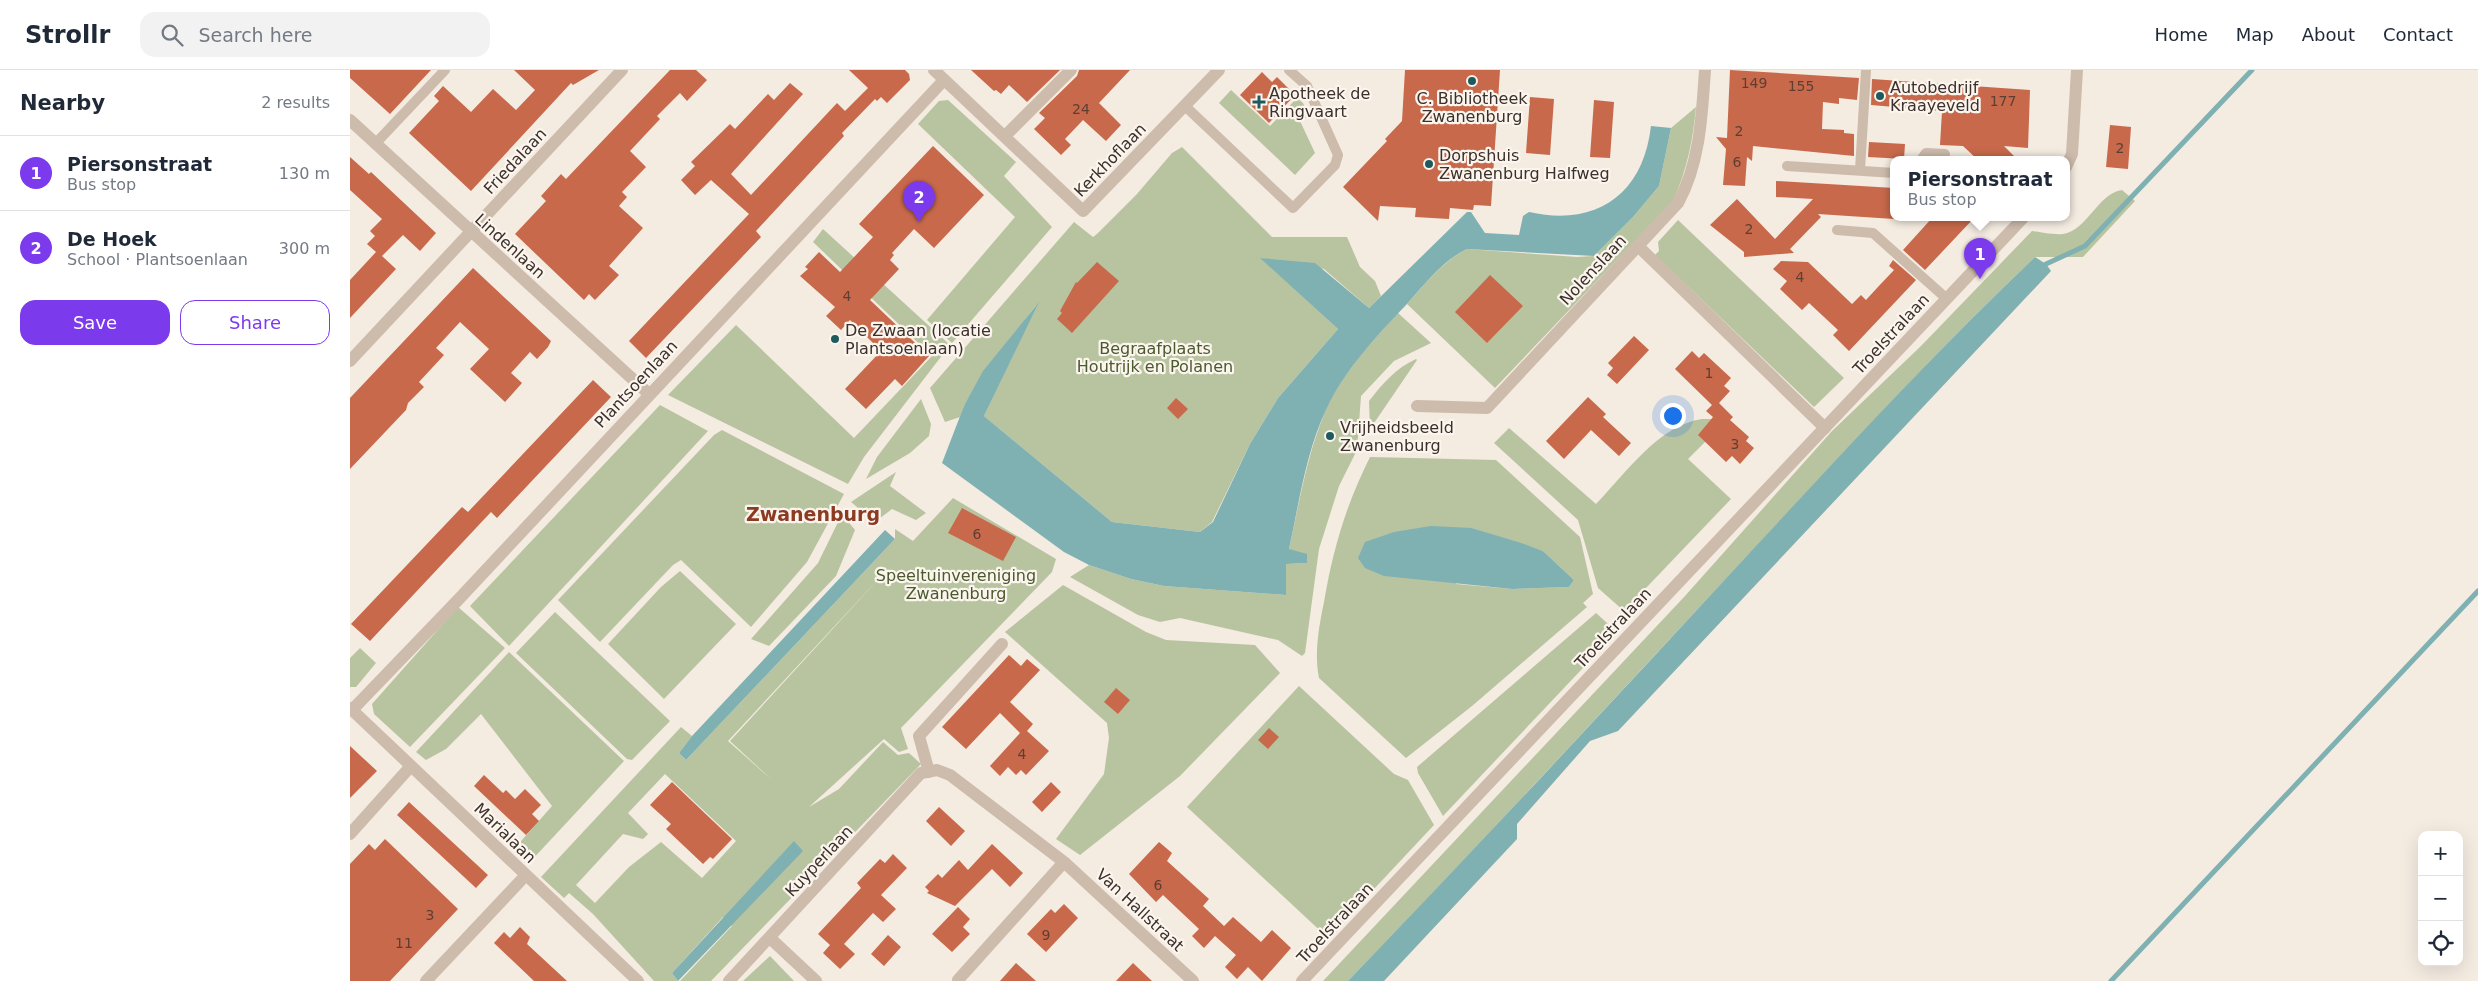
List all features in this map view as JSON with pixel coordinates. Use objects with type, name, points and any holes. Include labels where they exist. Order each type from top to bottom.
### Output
[{"type":"street","name":"Friedalaan","points":[[350,361],[622,70]]},
{"type":"street","name":"Kerkhoflaan","points":[[934,70],[1083,211],[1219,70]]},
{"type":"street","points":[[1005,136],[1071,70]]},
{"type":"street","name":"Nolenslaan","points":[[1417,406],[1486,408],[1678,203],[1688,184],[1696,153],[1705,70]]},
{"type":"street","points":[[2070,158],[2072,154],[2077,70]]},
{"type":"street","name":"Plantsoenlaan","points":[[351,709],[944,80]]},
{"type":"street","name":"Lindenlaan","points":[[350,120],[649,394]]},
{"type":"street","name":"Troelstralaan","points":[[1302,981],[2020,221]]},
{"type":"street","points":[[1638,246],[1825,428]]},
{"type":"street","points":[[933,771],[919,736],[1002,644]]},
{"type":"street","name":"Marialaan","points":[[351,709],[525,876],[638,981]]},
{"type":"street","points":[[350,834],[411,766]]},
{"type":"street","name":"Van Hallstraat","points":[[933,771],[950,775],[1064,862],[1193,981]]},
{"type":"street","name":"Kuyperlaan","points":[[729,981],[921,773],[933,771]]},
{"type":"street","points":[[958,980],[1064,862]]},
{"type":"street","points":[[426,981],[525,876]]},
{"type":"street","points":[[770,938],[816,981]]},
{"type":"lane","points":[[375,144],[445,70]]},
{"type":"lane","points":[[1184,106],[1293,208],[1335,165],[1338,155],[1307,86],[1289,70]]},
{"type":"lane","points":[[1860,170],[1866,70]]},
{"type":"lane","points":[[1923,156],[1926,153],[1945,154]]},
{"type":"lane","points":[[1787,166],[1890,173]]},
{"type":"lane","name":"Troelstralaan","points":[[1837,230],[1873,233],[1947,298]]},
{"type":"green space","points":[[1231,90],[1270,126],[1297,98],[1303,103],[1309,116],[1300,121],[1315,153],[1295,175],[1219,103]]},
{"type":"green space","points":[[948,100],[1016,162],[1004,176],[1052,227],[952,343],[927,320],[1015,217],[918,124],[939,101]]},
{"type":"green space","points":[[1696,107],[1689,155],[1673,201],[1495,388],[1407,304],[1442,266],[1467,249],[1577,257],[1594,256],[1633,217],[1659,186],[1671,128]]},
{"type":"green space","name":"Begraafplaats Houtrijk en Polanen","points":[[1182,147],[1272,237],[1347,237],[1360,267],[1375,281],[1381,296],[1369,308],[1324,269],[1261,258],[1338,329],[1278,398],[1250,444],[1212,522],[1200,532],[1112,522],[984,416],[1037,304],[1012,336],[964,406],[960,417],[945,422],[930,388],[1074,222],[1093,237],[1137,194],[1172,153]]},
{"type":"green space","points":[[2122,190],[2135,201],[2083,257],[2035,257],[1969,322],[1840,456],[1510,811],[1348,981],[1323,981],[1685,596],[1832,431],[1921,346],[2032,231],[2063,234],[2071,231],[2086,220],[2106,198]]},
{"type":"green space","points":[[1678,220],[1844,378],[1814,407],[1655,255],[1659,251],[1658,242]]},
{"type":"green space","points":[[823,229],[950,345],[864,457],[848,484],[668,395],[736,325],[854,438],[932,356],[813,242]]},
{"type":"green space","points":[[1398,313],[1431,343],[1394,361],[1361,396],[1357,450],[1339,486],[1319,549],[1305,653],[1302,656],[1278,640],[1180,618],[1160,622],[1138,615],[1070,577],[1089,565],[1131,579],[1164,586],[1286,595],[1286,564],[1307,563],[1289,549],[1308,462],[1325,412],[1331,398],[1348,372],[1367,347]]},
{"type":"green space","points":[[1416,359],[1370,429],[1369,401],[1390,377]]},
{"type":"green space","points":[[921,399],[931,424],[929,436],[910,453],[866,479],[877,457]]},
{"type":"green space","points":[[660,405],[708,431],[509,646],[470,606]]},
{"type":"green space","points":[[1702,419],[1718,419],[1725,422],[1688,459],[1731,499],[1624,611],[1598,588],[1578,520],[1494,443],[1509,428],[1596,504],[1644,452],[1657,441],[1686,423]]},
{"type":"green space","points":[[722,430],[844,494],[807,562],[751,627],[681,560],[673,565],[600,642],[558,600],[714,435]]},
{"type":"green space","points":[[1370,457],[1496,460],[1580,537],[1593,594],[1583,603],[1587,607],[1472,706],[1406,758],[1319,678],[1317,659],[1320,620],[1336,545],[1347,510]],"holes":[[[1472,528],[1543,551],[1574,580],[1569,587],[1512,589],[1456,584]]]},
{"type":"green space","points":[[896,472],[890,486],[926,513],[916,520],[892,509],[875,522],[851,502]]},
{"type":"green space","name":"Speeltuinvereniging Zwanenburg","points":[[953,498],[1056,559],[1052,572],[901,728],[908,749],[899,752],[884,739],[809,807],[839,789],[883,742],[898,755],[909,753],[921,764],[711,981],[680,981],[732,926],[723,917],[672,973],[678,981],[654,981],[593,914],[569,893],[564,898],[541,877],[681,727],[692,736],[679,753],[686,760],[895,539],[895,529],[913,541]],"holes":[[[883,574],[730,741],[772,780],[728,741]],[[665,774],[736,841],[702,878],[661,842],[629,867],[595,903],[576,885],[623,834],[643,839],[648,834],[628,813]]]},
{"type":"green space","points":[[842,514],[855,530],[836,576],[769,646],[751,639],[818,563]]},
{"type":"green space","points":[[680,571],[736,624],[664,699],[608,644],[661,587]]},
{"type":"green space","points":[[1063,585],[1146,632],[1166,640],[1255,645],[1280,673],[1180,776],[1080,855],[1056,839],[1104,774],[1109,738],[1107,723],[1005,632]]},
{"type":"green space","points":[[458,607],[505,648],[410,747],[374,714],[372,704]]},
{"type":"green space","points":[[555,612],[670,721],[632,760],[627,759],[516,653]]},
{"type":"green space","points":[[1596,613],[1617,632],[1443,816],[1418,773],[1417,767]]},
{"type":"green space","points":[[360,648],[376,663],[356,687],[350,687],[350,658]]},
{"type":"green space","points":[[509,652],[624,761],[530,862],[515,848],[552,806],[481,714],[446,749],[426,760],[416,752]]},
{"type":"green space","points":[[1299,686],[1394,774],[1408,780],[1434,825],[1328,938],[1187,807]]},
{"type":"green space","points":[[770,956],[794,981],[743,981]]},
{"type":"water","points":[[1651,126],[1671,128],[1659,186],[1633,217],[1594,256],[1467,249],[1434,274],[1362,354],[1333,395],[1313,443],[1289,549],[1307,554],[1307,563],[1286,564],[1286,595],[1164,586],[1131,579],[1089,565],[1064,552],[942,463],[964,406],[983,371],[1039,302],[984,416],[1112,522],[1200,532],[1213,522],[1250,444],[1278,398],[1338,329],[1260,258],[1315,263],[1369,308],[1467,212],[1471,212],[1485,233],[1519,235],[1523,216],[1529,212],[1575,215],[1595,210],[1612,200],[1627,187],[1638,171],[1646,150]]},
{"type":"water","points":[[2035,257],[2046,264],[2051,271],[1618,731],[1590,741],[1517,824],[1517,839],[1384,981],[1348,981],[1553,765],[1893,399]]},
{"type":"water","points":[[1431,526],[1472,528],[1543,551],[1574,580],[1569,587],[1512,589],[1384,576],[1365,568],[1358,558],[1365,542],[1394,532]]},
{"type":"water","points":[[885,530],[895,539],[686,760],[679,753],[692,736]]},
{"type":"water","points":[[794,841],[803,851],[678,981],[672,973]]},
{"type":"building","points":[[350,70],[431,70],[390,114],[350,78]]},
{"type":"building","points":[[514,70],[599,70],[573,85],[571,83],[471,191],[409,133],[439,101],[434,96],[443,86],[471,112],[493,89],[516,110],[535,90]]},
{"type":"building","points":[[670,70],[696,70],[707,80],[687,101],[680,93],[657,116],[660,119],[630,151],[646,167],[622,192],[627,197],[619,206],[643,228],[609,266],[619,275],[595,300],[589,294],[584,300],[515,234],[546,201],[541,196],[561,174],[566,179]]},
{"type":"building","points":[[849,70],[905,70],[909,74],[910,80],[887,103],[881,97],[877,101],[875,99],[842,133],[844,136],[756,231],[761,237],[646,358],[629,341],[749,214],[711,180],[695,195],[681,180],[695,166],[691,162],[730,124],[735,129],[768,94],[774,100],[790,83],[803,94],[731,174],[751,195],[837,103],[845,111],[868,88]]},
{"type":"building","points":[[971,70],[1060,70],[1027,102],[1009,85],[1001,94],[996,90],[994,91]]},
{"type":"building","points":[[1079,70],[1130,70],[1099,103],[1121,125],[1106,141],[1083,120],[1065,139],[1071,145],[1061,155],[1034,129],[1045,118],[1039,113],[1077,76]]},
{"type":"building","name":"Dorpshuis Zwanenburg Halfweg","points":[[1405,70],[1500,70],[1491,206],[1474,205],[1473,210],[1450,208],[1449,219],[1415,217],[1416,208],[1380,206],[1378,221],[1343,187],[1387,141],[1385,139],[1402,121]]},
{"type":"building","points":[[1730,70],[1859,78],[1857,100],[1839,98],[1839,104],[1823,102],[1822,129],[1844,130],[1844,133],[1854,134],[1854,156],[1753,146],[1752,161],[1747,157],[1745,186],[1723,185],[1726,149],[1716,137],[1727,138]]},
{"type":"building","points":[[1262,72],[1272,82],[1277,77],[1295,95],[1269,123],[1240,95]]},
{"type":"building","points":[[1872,79],[2030,90],[2028,148],[2004,146],[2014,156],[1974,156],[1963,146],[1940,145],[1942,111],[1871,105]]},
{"type":"building","points":[[1530,97],[1554,99],[1550,155],[1526,153]]},
{"type":"building","points":[[1594,100],[1614,102],[1610,158],[1590,157]]},
{"type":"building","points":[[2110,125],[2131,127],[2128,169],[2106,167]]},
{"type":"building","points":[[1869,142],[1905,144],[1904,156],[1890,156],[1890,158],[1868,157]]},
{"type":"building","points":[[933,146],[984,195],[934,248],[914,229],[892,253],[894,255],[890,260],[899,269],[870,300],[929,356],[902,386],[895,379],[866,409],[845,389],[881,351],[850,320],[841,330],[826,316],[835,307],[800,276],[808,269],[805,267],[819,252],[840,272],[873,237],[859,224]]},
{"type":"building","points":[[350,157],[369,174],[371,172],[436,233],[420,251],[403,235],[382,256],[396,269],[350,318],[350,280],[376,252],[367,244],[375,236],[370,231],[382,219],[350,190]]},
{"type":"building","points":[[1776,181],[1890,188],[1890,219],[1818,214],[1821,217],[1790,249],[1794,253],[1744,257],[1744,252],[1710,225],[1737,199],[1775,239],[1813,199],[1776,197]]},
{"type":"building","points":[[1929,221],[1971,221],[1925,270],[1903,250]]},
{"type":"building","points":[[1893,260],[1916,280],[1849,351],[1833,335],[1838,330],[1809,303],[1802,310],[1780,289],[1787,281],[1773,269],[1781,261],[1808,262],[1852,304],[1861,295],[1866,300],[1894,270],[1889,266]]},
{"type":"building","points":[[1097,262],[1119,281],[1072,333],[1057,319],[1062,313],[1060,311],[1076,282]]},
{"type":"building","points":[[473,268],[551,341],[548,347],[537,359],[530,352],[511,373],[522,383],[505,402],[470,369],[489,349],[460,322],[436,348],[444,355],[419,382],[424,387],[408,403],[406,410],[350,469],[350,398]]},
{"type":"building","points":[[1490,275],[1523,306],[1487,343],[1455,312]]},
{"type":"building","points":[[1634,336],[1649,350],[1617,384],[1607,375],[1613,368],[1608,363]]},
{"type":"building","points":[[1692,351],[1699,358],[1704,353],[1731,378],[1724,386],[1730,391],[1719,403],[1733,417],[1730,420],[1749,437],[1746,441],[1754,448],[1740,464],[1732,456],[1726,462],[1698,435],[1713,417],[1706,411],[1712,405],[1675,369]]},
{"type":"building","points":[[593,380],[611,397],[497,518],[491,512],[370,641],[351,624],[462,507],[468,512]]},
{"type":"building","points":[[1588,397],[1606,414],[1603,417],[1631,443],[1619,456],[1591,430],[1564,459],[1546,441]]},
{"type":"building","points":[[1176,398],[1188,409],[1178,419],[1167,408]]},
{"type":"building","points":[[962,508],[1016,537],[1003,561],[948,533]]},
{"type":"building","points":[[1009,655],[1021,666],[1027,659],[1040,670],[1010,702],[1033,724],[1027,731],[1049,751],[1026,775],[1021,770],[1016,775],[1008,767],[1000,776],[990,766],[1020,733],[1000,713],[966,749],[942,727]]},
{"type":"building","points":[[1116,688],[1130,700],[1118,714],[1104,702]]},
{"type":"building","points":[[1269,728],[1279,737],[1268,749],[1258,740]]},
{"type":"building","points":[[350,746],[377,771],[350,798]]},
{"type":"building","points":[[484,775],[503,793],[506,790],[515,799],[525,789],[541,805],[532,814],[539,821],[526,835],[474,786]]},
{"type":"building","points":[[672,782],[732,839],[713,859],[710,857],[703,864],[666,829],[671,824],[650,805]]},
{"type":"building","points":[[1051,782],[1061,792],[1042,812],[1032,802]]},
{"type":"building","points":[[409,802],[488,875],[476,888],[397,815]]},
{"type":"building","points":[[939,807],[965,831],[951,846],[926,821]]},
{"type":"building","points":[[385,839],[458,909],[390,981],[350,981],[350,864],[369,844],[375,850]]},
{"type":"building","points":[[1159,842],[1172,853],[1167,861],[1209,899],[1203,906],[1224,926],[1233,917],[1261,942],[1272,930],[1291,948],[1262,981],[1248,967],[1237,979],[1225,967],[1236,955],[1215,936],[1204,948],[1192,936],[1199,929],[1163,895],[1156,902],[1129,874]]},
{"type":"building","points":[[992,844],[1023,873],[1010,887],[992,869],[955,906],[927,893],[929,891],[925,887],[938,874],[942,878],[959,860],[968,870]]},
{"type":"building","points":[[893,854],[907,868],[881,895],[896,909],[883,922],[873,913],[844,944],[855,954],[840,969],[823,953],[830,945],[818,934],[861,888],[857,883],[880,859],[885,863]]},
{"type":"building","points":[[1064,904],[1078,918],[1046,952],[1027,934],[1051,909],[1055,913]]},
{"type":"building","points":[[958,907],[970,919],[963,927],[970,934],[952,952],[932,934]]},
{"type":"building","points":[[520,927],[530,937],[527,944],[567,981],[534,981],[494,943],[504,932],[510,938]]},
{"type":"building","points":[[888,935],[901,947],[884,966],[871,954]]},
{"type":"building","points":[[1016,963],[1036,981],[1000,981]]},
{"type":"building","points":[[1133,963],[1152,981],[1116,981]]},
{"type":"waterway","points":[[2046,264],[2085,246],[2252,70]]},
{"type":"waterway","points":[[2111,981],[2478,591]]},
{"type":"place","name":"C. Bibliotheek Zwanenburg","points":[[1472,81]]},
{"type":"place","name":"Autobedrijf Kraayeveld","points":[[1880,96]]},
{"type":"place","name":"Apotheek de Ringvaart","points":[[1259,102]]},
{"type":"place","name":"Dorpshuis Zwanenburg Halfweg","points":[[1429,164]]},
{"type":"place","name":"De Hoek","points":[[919,222]]},
{"type":"place","name":"Piersonstraat","points":[[1980,279]]},
{"type":"place","name":"De Zwaan (locatie Plantsoenlaan)","points":[[835,339]]},
{"type":"place","name":"Vrijheidsbeeld Zwanenburg","points":[[1330,436]]},
{"type":"district","name":"Zwanenburg","points":[[813,514]]}]
